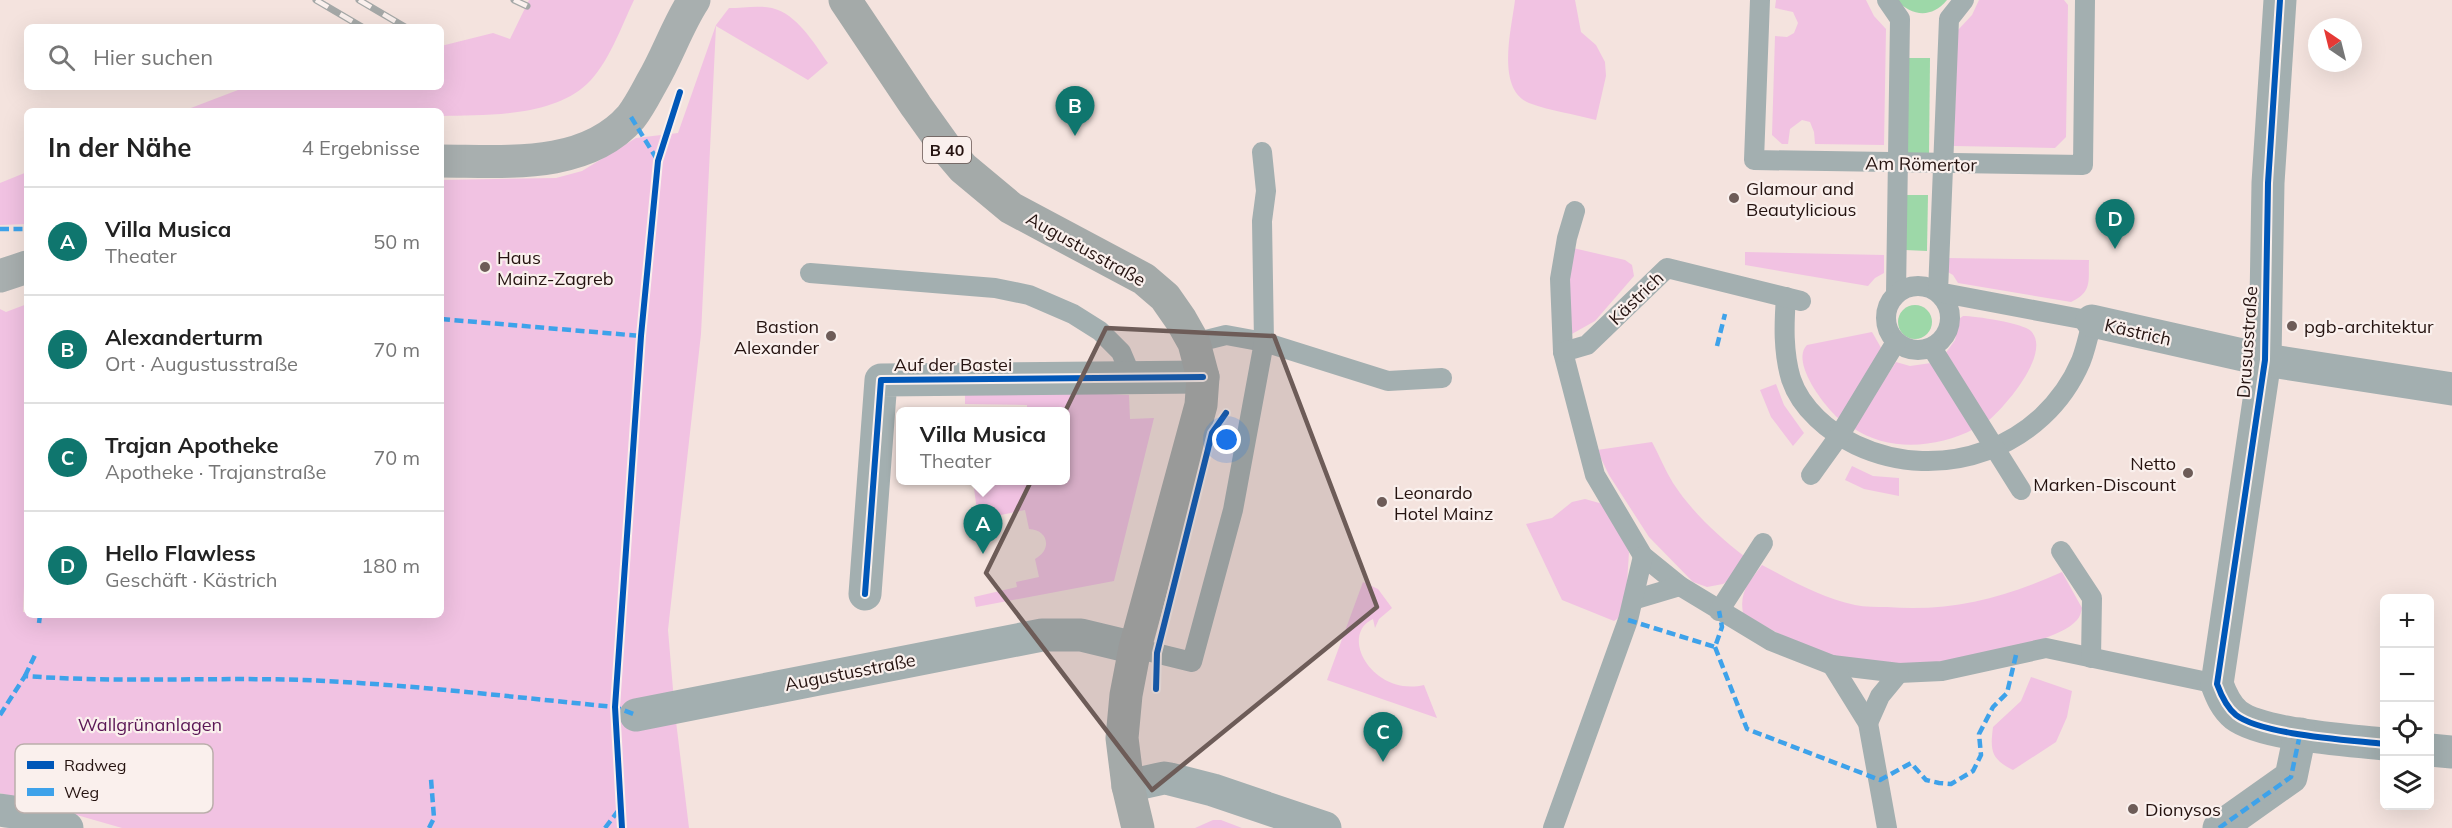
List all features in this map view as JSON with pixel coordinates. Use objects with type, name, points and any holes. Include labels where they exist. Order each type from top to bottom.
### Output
[{"type":"main road","points":[[444,161],[537,160],[576,152],[606,137],[631,117],[654,79],[676,31],[694,0]]},
{"type":"main road","name":"Augustusstraße","points":[[845,0],[916,106],[963,168],[1011,208],[1144,279],[1165,297],[1182,320],[1194,343],[1203,376],[1201,405],[1135,648],[1126,695],[1122,738],[1128,786],[1138,828]]},
{"type":"main road","points":[[0,276],[24,268]]},
{"type":"street","name":"Drususstraße","points":[[2217,684],[2265,360],[2268,183],[2280,0]]},
{"type":"street","name":"Kästrich","points":[[2092,321],[2265,360],[2452,389]]},
{"type":"street","name":"Auf der Bastei","points":[[865,594],[881,380],[1203,376]]},
{"type":"street","name":"Augustusstraße","points":[[636,715],[1042,635],[1082,635],[1135,648]]},
{"type":"street","points":[[2217,684],[2223,700],[2236,715],[2254,723],[2300,734],[2380,743]]},
{"type":"street","points":[[2219,828],[2291,777],[2300,734]]},
{"type":"street","points":[[2434,751],[2452,753]]},
{"type":"street","points":[[1128,786],[1164,778],[1170,779],[1310,822]]},
{"type":"street","points":[[0,810],[15,812]]},
{"type":"street","points":[[20,813],[56,822],[67,828]]},
{"type":"lane","name":"Am Römertor","points":[[1760,0],[1754,160],[1898,164],[2083,165],[2085,0]]},
{"type":"lane","points":[[1887,0],[1900,19],[1896,294]]},
{"type":"lane","points":[[1964,0],[1949,19],[1942,164],[1938,292],[1949,308],[1950,318],[1944,337],[1932,348],[1916,351],[1896,342],[1886,324],[1889,303],[1896,294],[1905,288],[1916,286],[1928,287],[1938,292],[2092,321]]},
{"type":"lane","points":[[1135,648],[1192,662],[1233,510],[1264,342],[1262,221],[1266,191],[1262,152]]},
{"type":"lane","points":[[1575,211],[1567,238],[1560,279],[1563,352],[1595,475],[1643,556],[1680,586],[1771,641],[1832,665],[1899,673],[1942,671],[2046,648],[2217,684]]},
{"type":"lane","name":"Kästrich","points":[[1563,352],[1587,345],[1666,268],[1793,299],[1784,326],[1791,380],[1805,405],[1821,422],[1839,436],[1877,454],[1917,462],[1954,460],[1994,448],[2031,427],[2061,396],[2081,360],[2092,321]]},
{"type":"lane","points":[[810,273],[995,288],[1029,295],[1073,314],[1100,331],[1121,352],[1132,378]]},
{"type":"lane","points":[[1194,343],[1226,335],[1264,342],[1388,381],[1442,378]]},
{"type":"lane","points":[[1811,475],[1839,436],[1896,342]]},
{"type":"lane","points":[[1932,348],[2021,490]]},
{"type":"lane","points":[[1719,611],[1763,543]]},
{"type":"lane","points":[[2061,551],[2092,598],[2091,658]]},
{"type":"lane","points":[[1553,828],[1628,620],[1643,556]]},
{"type":"lane","points":[[1633,600],[1680,586]]},
{"type":"lane","points":[[1832,665],[1868,723],[1887,828]]},
{"type":"lane","points":[[1868,723],[1880,696],[1899,673]]},
{"type":"highlighted area","points":[[1106,328],[1274,336],[1377,607],[1152,790],[986,573]]},
{"type":"green space","points":[[529,0],[634,0],[602,66],[587,84],[573,95],[537,108],[498,114],[444,116],[444,108],[191,108],[238,90],[444,90],[444,45],[493,33],[510,39]]},
{"type":"green space","points":[[1515,0],[1575,0],[1581,32],[1596,45],[1605,62],[1606,76],[1596,120],[1537,106],[1519,96],[1512,85],[1508,56]]},
{"type":"green space","points":[[1776,0],[1866,0],[1874,16],[1886,29],[1884,145],[1815,144],[1810,122],[1802,120],[1790,129],[1788,144],[1782,144],[1772,135],[1775,36],[1787,37],[1794,33],[1798,23],[1793,12],[1775,8]]},
{"type":"green space","points":[[1979,0],[2064,0],[2068,5],[2066,137],[2055,148],[1954,146],[1957,31],[1972,15]]},
{"type":"green space","name":"Wallgrünanlagen","points":[[762,7],[781,11],[804,30],[828,63],[808,80],[716,26],[701,334],[668,630],[689,828],[122,828],[70,813],[213,813],[213,744],[15,744],[15,797],[0,793],[0,309],[6,312],[24,305],[24,618],[444,618],[444,180],[556,178],[582,171],[636,138],[678,133],[716,25],[729,8]]},
{"type":"green space","points":[[24,173],[24,224],[0,225],[0,183]]},
{"type":"green space","points":[[1573,248],[1625,260],[1632,265],[1634,276],[1595,321],[1570,335],[1567,305]]},
{"type":"green space","points":[[1745,252],[1884,255],[1884,273],[1868,286],[1745,265]]},
{"type":"green space","points":[[1947,258],[2089,260],[2088,285],[2083,294],[2071,302],[1958,283],[1953,275],[1946,271]]},
{"type":"green space","points":[[1963,316],[2019,325],[2031,331],[2036,341],[2036,352],[2024,379],[2005,404],[1988,421],[1945,354],[1955,340],[1959,319]]},
{"type":"green space","points":[[1872,332],[1884,353],[1839,419],[1811,384],[1803,362],[1803,353],[1807,345]]},
{"type":"green space","points":[[1896,362],[1910,366],[1931,363],[1974,429],[1945,440],[1913,445],[1882,441],[1853,428]]},
{"type":"green space","points":[[1776,384],[1784,405],[1804,433],[1793,446],[1771,417],[1760,390]]},
{"type":"green space","points":[[965,387],[1129,395],[1130,419],[1154,418],[1114,581],[976,607],[974,597],[1017,587],[1016,582],[1039,577],[1035,559],[1044,551],[1046,541],[1041,533],[1029,529],[1025,510],[991,517],[988,508],[977,510],[974,485],[1070,485],[1070,407],[965,404]]},
{"type":"green space","points":[[1652,442],[1667,473],[1688,504],[1715,532],[1744,556],[1729,580],[1723,584],[1707,587],[1693,582],[1649,537],[1609,475],[1597,450]]},
{"type":"green space","points":[[1852,466],[1873,476],[1899,478],[1899,496],[1864,489],[1845,480]]},
{"type":"green space","points":[[1585,499],[1603,504],[1629,552],[1627,584],[1620,617],[1614,621],[1562,600],[1526,524],[1552,518],[1572,502]]},
{"type":"green space","points":[[1762,565],[1807,588],[1843,602],[1863,606],[1911,608],[1955,605],[1998,596],[2062,572],[2082,608],[2078,619],[2068,628],[2036,641],[1996,652],[1936,662],[1858,661],[1833,656],[1806,646],[1743,613],[1744,592]]},
{"type":"green space","points":[[1363,582],[1378,589],[1392,608],[1379,619],[1375,628],[1373,619],[1363,627],[1359,638],[1360,650],[1366,662],[1376,674],[1390,682],[1406,686],[1424,685],[1437,718],[1327,680]]},
{"type":"green space","points":[[2031,677],[2072,691],[2067,717],[2056,742],[2013,770],[1996,758],[1992,748],[1993,727],[2021,701]]},
{"type":"green space","points":[[1213,820],[1221,820],[1242,828],[1195,828]]},
{"type":"shaded area","points":[[1896,0],[1947,0],[1935,10],[1922,13],[1908,9]]},
{"type":"shaded area","points":[[1909,58],[1930,58],[1929,155],[1907,154]]},
{"type":"shaded area","points":[[1906,195],[1928,195],[1927,251],[1905,250]]},
{"type":"shaded area","points":[[1915,305],[1927,310],[1932,322],[1927,334],[1915,339],[1903,334],[1898,322],[1903,310]]},
{"type":"railway","points":[[316,0],[357,24]]},
{"type":"railway","points":[[359,0],[400,24]]},
{"type":"railway","points":[[514,0],[527,6]]},
{"type":"marked path","points":[[631,117],[658,161]]},
{"type":"marked path","points":[[0,229],[24,229]]},
{"type":"marked path","points":[[1717,346],[1725,314]]},
{"type":"marked path","points":[[444,319],[641,336]]},
{"type":"marked path","points":[[1628,620],[1715,647],[1722,627],[1719,611]]},
{"type":"marked path","points":[[39,623],[40,618]]},
{"type":"marked path","points":[[1715,647],[1747,729],[1880,780],[1911,763],[1926,780],[1951,784],[1973,771],[1981,755],[1979,734],[1993,707],[2007,693],[2016,655]]},
{"type":"marked path","points":[[25,676],[36,653]]},
{"type":"marked path","points":[[0,715],[25,676],[342,682],[615,707],[636,715]]},
{"type":"marked path","points":[[2219,828],[2291,777],[2300,734]]},
{"type":"marked path","points":[[429,828],[434,818],[431,779]]},
{"type":"marked path","points":[[605,828],[621,807]]},
{"type":"cycle path","points":[[2280,0],[2268,183],[2265,360],[2217,684],[2229,708],[2248,722],[2307,736],[2380,744]]},
{"type":"cycle path","points":[[622,828],[615,707],[641,336],[658,161],[680,92]]},
{"type":"cycle path","points":[[865,594],[881,380],[1203,377]]},
{"type":"cycle path","points":[[1156,689],[1157,653],[1212,433],[1226,413]]},
{"type":"place","name":"Alexanderturm","points":[[1075,136]]},
{"type":"place","name":"Glamour and Beautylicious","points":[[1734,198]]},
{"type":"place","name":"Hello Flawless","points":[[2115,249]]},
{"type":"place","name":"Haus Mainz-Zagreb","points":[[485,267]]},
{"type":"place","name":"pgb-architektur","points":[[2292,326]]},
{"type":"place","name":"Bastion Alexander","points":[[831,336]]},
{"type":"place","name":"Netto Marken-Discount","points":[[2188,473]]},
{"type":"place","name":"Leonardo Hotel Mainz","points":[[1382,502]]},
{"type":"place","name":"Villa Musica","points":[[983,554]]},
{"type":"place","name":"Trajan Apotheke","points":[[1383,762]]},
{"type":"place","name":"Dionysos","points":[[2133,809]]}]
